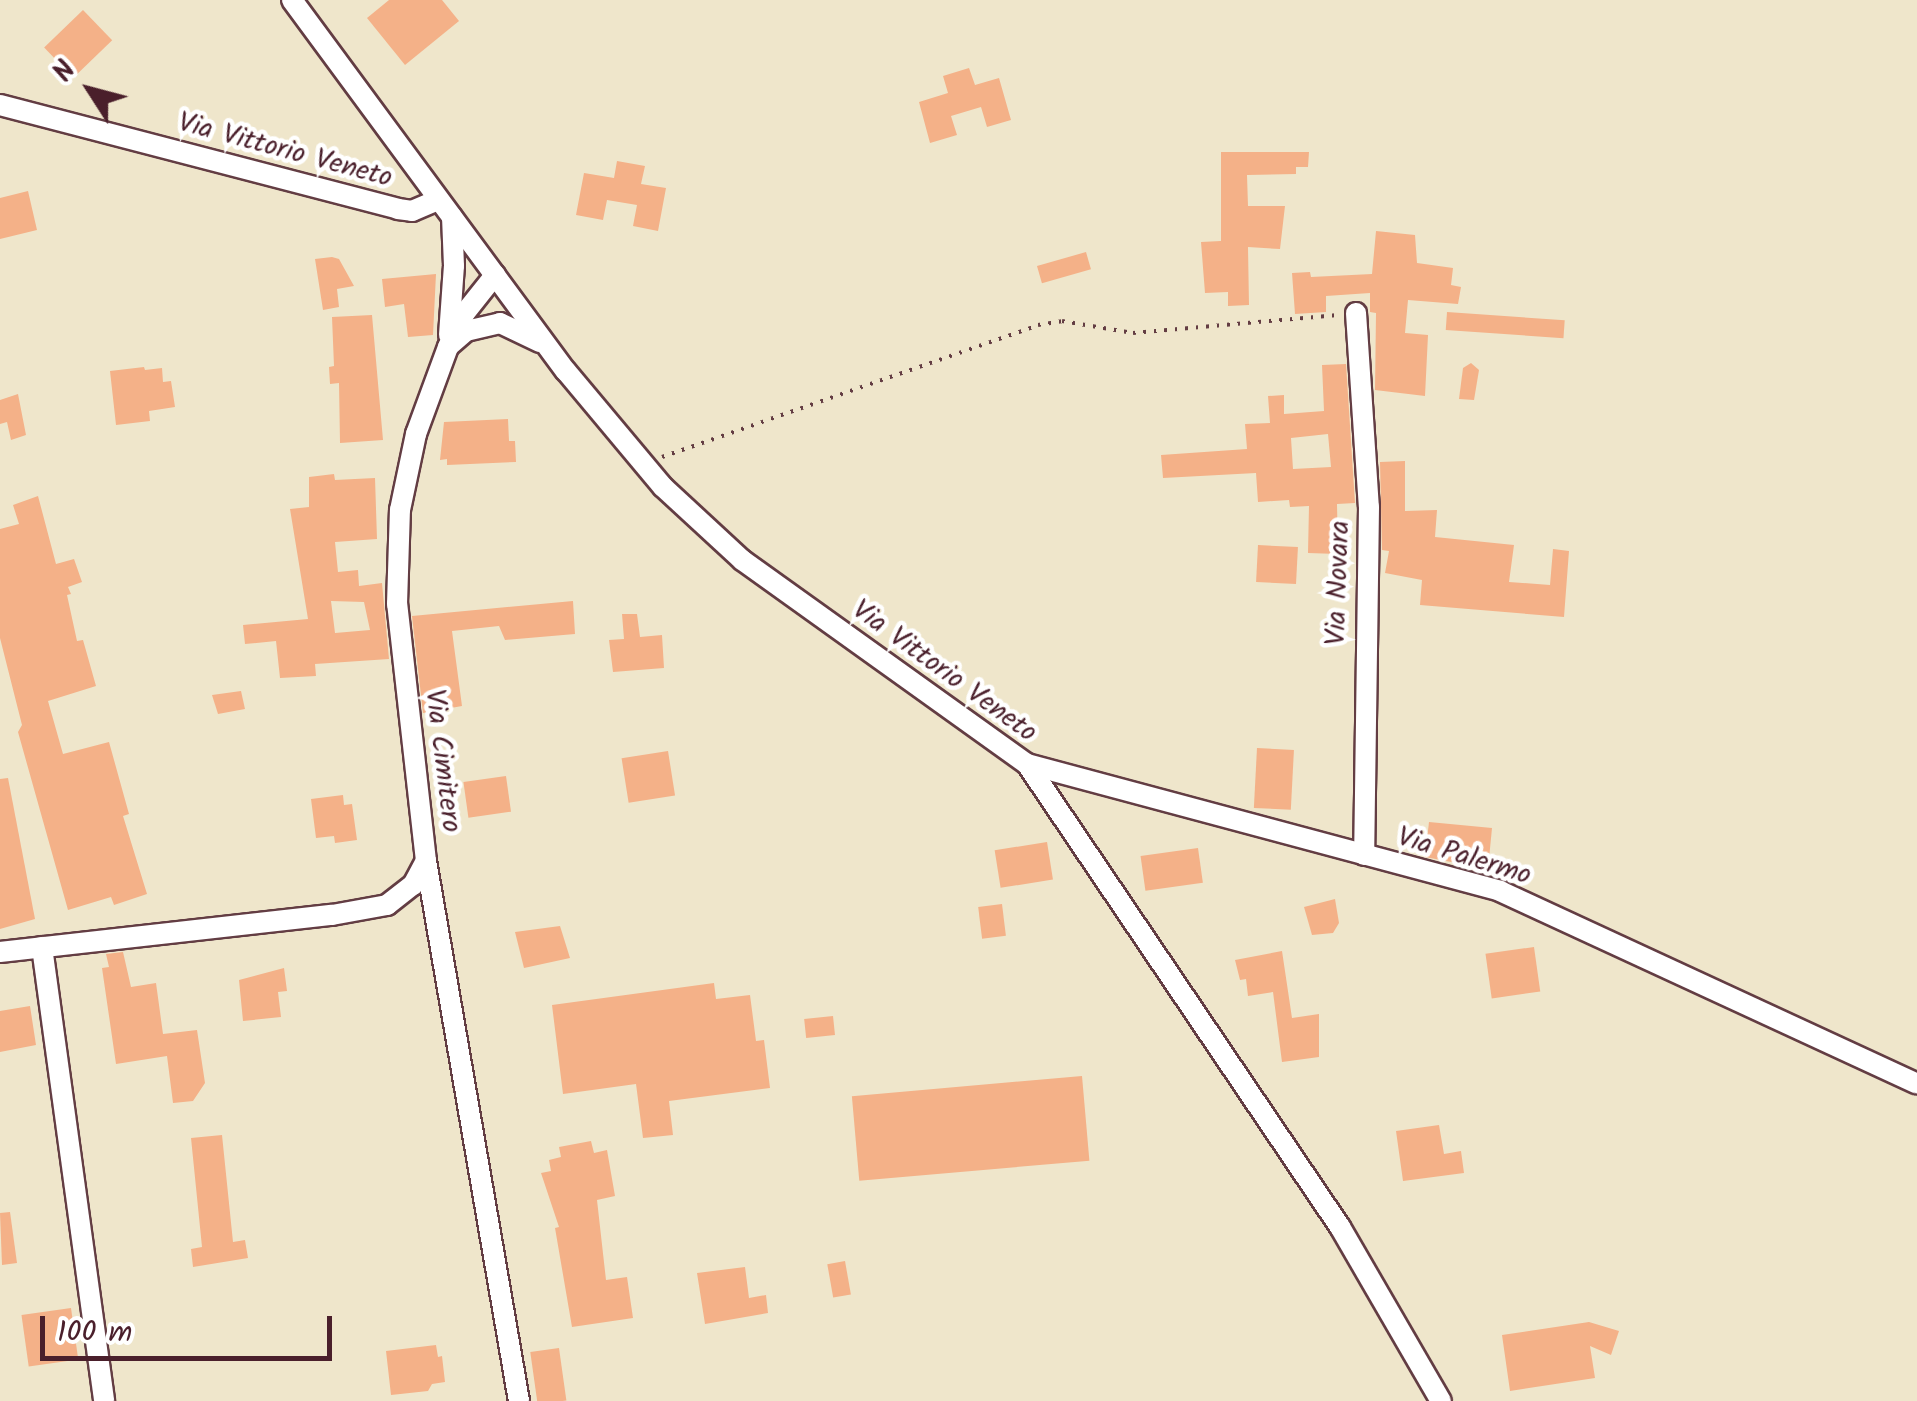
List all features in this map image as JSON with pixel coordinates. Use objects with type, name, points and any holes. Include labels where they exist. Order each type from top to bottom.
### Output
[{"type":"street","name":"Via Vittorio Veneto","points":[[292,0],[548,346],[644,464],[742,560],[1028,764],[1340,1226],[1441,1401]]},
{"type":"street","name":"Via Vittorio Veneto","points":[[0,105],[398,209],[412,211],[438,200]]},
{"type":"street","name":"Via Cimitero","points":[[448,346],[454,266],[452,217]]},
{"type":"street","name":"Via Cimitero","points":[[0,952],[387,905],[413,885],[426,862],[404,679],[397,566],[400,510],[416,434],[448,346],[464,314],[495,275]]},
{"type":"street","name":"Via Novara","points":[[1356,313],[1370,506],[1364,855]]},
{"type":"street","points":[[448,346],[466,331],[500,323],[548,346]]},
{"type":"street","name":"Via Palermo","points":[[1028,764],[1500,892],[1917,1084]]},
{"type":"street","points":[[426,862],[519,1401]]},
{"type":"street","points":[[42,947],[104,1401]]},
{"type":"path","points":[[644,464],[1038,325],[1062,321],[1133,334],[1356,313]]},
{"type":"building","points":[[389,0],[442,0],[459,21],[405,65],[367,18]]},
{"type":"building","points":[[83,10],[112,40],[73,78],[44,48]]},
{"type":"building","points":[[969,68],[975,85],[999,78],[1011,120],[987,127],[981,107],[951,116],[957,135],[930,143],[919,102],[948,93],[943,76]]},
{"type":"building","points":[[1221,152],[1309,152],[1308,167],[1296,167],[1296,174],[1247,175],[1248,206],[1285,206],[1280,249],[1248,247],[1249,305],[1228,306],[1228,292],[1205,293],[1201,242],[1221,241]]},
{"type":"building","points":[[617,161],[645,166],[641,184],[666,188],[658,231],[633,226],[637,205],[607,200],[603,220],[576,215],[584,173],[614,178]]},
{"type":"building","points":[[28,191],[37,230],[0,239],[0,198]]},
{"type":"building","points":[[1376,231],[1415,235],[1417,263],[1453,268],[1451,285],[1461,287],[1458,304],[1408,300],[1405,333],[1428,335],[1425,396],[1375,390],[1376,313],[1370,312],[1370,293],[1326,296],[1326,312],[1295,314],[1292,273],[1310,272],[1311,277],[1372,274]]},
{"type":"building","points":[[1086,252],[1091,269],[1042,283],[1037,266]]},
{"type":"building","points":[[315,259],[339,259],[354,286],[337,289],[339,307],[323,310]]},
{"type":"building","points":[[436,274],[433,335],[408,337],[404,304],[385,307],[382,279]]},
{"type":"building","points":[[1447,312],[1565,320],[1563,338],[1446,330]]},
{"type":"building","points":[[372,315],[383,440],[340,443],[339,383],[330,384],[329,367],[334,366],[332,317]]},
{"type":"building","points":[[1471,363],[1479,370],[1474,400],[1459,399],[1463,368]]},
{"type":"building","points":[[1346,364],[1355,503],[1337,504],[1338,554],[1308,553],[1309,506],[1290,507],[1289,500],[1258,502],[1256,473],[1163,478],[1161,455],[1247,449],[1245,424],[1270,423],[1268,396],[1284,395],[1284,414],[1324,411],[1322,365]],"holes":[[[1328,434],[1331,467],[1293,469],[1291,438]]]},
{"type":"building","points":[[162,368],[163,382],[171,381],[175,407],[149,411],[150,421],[116,425],[110,371]]},
{"type":"building","points":[[18,394],[26,435],[11,440],[7,422],[0,424],[0,400]]},
{"type":"building","points":[[508,419],[509,441],[515,441],[516,462],[447,465],[447,459],[440,460],[444,422]]},
{"type":"building","points":[[1405,461],[1405,511],[1437,510],[1435,537],[1514,545],[1509,582],[1550,585],[1553,549],[1569,551],[1564,617],[1420,605],[1422,580],[1385,573],[1389,551],[1382,550],[1380,462]]},
{"type":"building","points":[[334,474],[335,480],[375,478],[377,539],[335,542],[338,572],[358,570],[359,586],[382,583],[389,659],[315,664],[316,676],[280,678],[276,641],[245,644],[243,625],[308,619],[290,509],[309,507],[309,477]],"holes":[[[331,601],[364,602],[370,630],[335,633]]]},
{"type":"building","points":[[38,496],[56,564],[74,559],[82,582],[68,587],[71,594],[67,595],[77,641],[83,640],[96,686],[48,701],[63,754],[109,742],[129,814],[123,816],[147,894],[114,905],[111,897],[68,910],[18,732],[22,725],[0,638],[0,529],[19,524],[13,505]]},
{"type":"building","points":[[1258,545],[1298,547],[1296,584],[1256,582]]},
{"type":"building","points":[[573,601],[575,634],[505,640],[499,626],[452,631],[462,706],[423,713],[412,616]]},
{"type":"building","points":[[622,614],[637,614],[640,637],[662,635],[664,668],[613,672],[609,640],[624,639]]},
{"type":"building","points":[[241,691],[245,709],[218,714],[212,695]]},
{"type":"building","points":[[1257,748],[1294,750],[1291,810],[1254,808]]},
{"type":"building","points":[[668,751],[675,795],[629,803],[622,758]]},
{"type":"building","points":[[506,776],[511,812],[468,818],[463,782]]},
{"type":"building","points":[[8,778],[35,919],[0,929],[0,779]]},
{"type":"building","points":[[343,795],[344,805],[352,804],[357,840],[335,843],[334,836],[316,838],[311,799]]},
{"type":"building","points":[[1429,822],[1492,828],[1488,869],[1425,857]]},
{"type":"building","points":[[1047,842],[1053,880],[1001,888],[995,850]]},
{"type":"building","points":[[1198,848],[1203,883],[1145,891],[1141,856]]},
{"type":"building","points":[[1335,899],[1339,923],[1333,933],[1312,935],[1304,907]]},
{"type":"building","points":[[1002,904],[1006,936],[982,939],[978,907]]},
{"type":"building","points":[[560,926],[570,958],[524,968],[515,932]]},
{"type":"building","points":[[1534,947],[1540,992],[1492,998],[1485,954]]},
{"type":"building","points":[[1282,951],[1292,1018],[1319,1014],[1319,1057],[1282,1062],[1273,992],[1248,996],[1246,979],[1240,980],[1235,960]]},
{"type":"building","points":[[123,952],[131,987],[156,983],[163,1034],[197,1030],[205,1083],[193,1101],[173,1103],[167,1056],[116,1064],[102,968],[109,967],[106,954]]},
{"type":"building","points":[[284,968],[287,991],[278,992],[281,1017],[243,1021],[239,980]]},
{"type":"building","points":[[714,983],[716,999],[750,995],[756,1041],[764,1040],[770,1088],[669,1101],[673,1135],[643,1138],[636,1084],[563,1094],[552,1005]]},
{"type":"building","points":[[30,1006],[36,1045],[0,1052],[0,1011]]},
{"type":"building","points":[[833,1016],[835,1035],[806,1038],[804,1019]]},
{"type":"building","points":[[1082,1076],[1089,1161],[859,1181],[852,1096]]},
{"type":"building","points":[[1439,1125],[1444,1154],[1461,1151],[1464,1173],[1403,1181],[1396,1131]]},
{"type":"building","points":[[222,1135],[233,1242],[245,1240],[248,1258],[193,1267],[191,1249],[202,1247],[191,1138]]},
{"type":"building","points":[[591,1141],[594,1153],[607,1150],[615,1196],[597,1200],[606,1280],[627,1277],[633,1318],[572,1327],[555,1228],[559,1227],[541,1173],[551,1171],[549,1160],[561,1157],[559,1147]]},
{"type":"building","points":[[10,1212],[17,1263],[2,1265],[0,1213]]},
{"type":"building","points":[[845,1261],[851,1294],[833,1298],[827,1264]]},
{"type":"building","points":[[745,1267],[749,1298],[766,1295],[768,1313],[705,1324],[697,1273]]},
{"type":"building","points":[[71,1308],[78,1359],[29,1366],[21,1315]]},
{"type":"building","points":[[1589,1322],[1619,1331],[1611,1355],[1590,1346],[1595,1378],[1510,1391],[1502,1335]]},
{"type":"building","points":[[436,1345],[438,1357],[442,1356],[445,1382],[432,1384],[428,1391],[391,1395],[386,1351]]},
{"type":"building","points":[[559,1348],[566,1400],[537,1401],[530,1352]]}]
